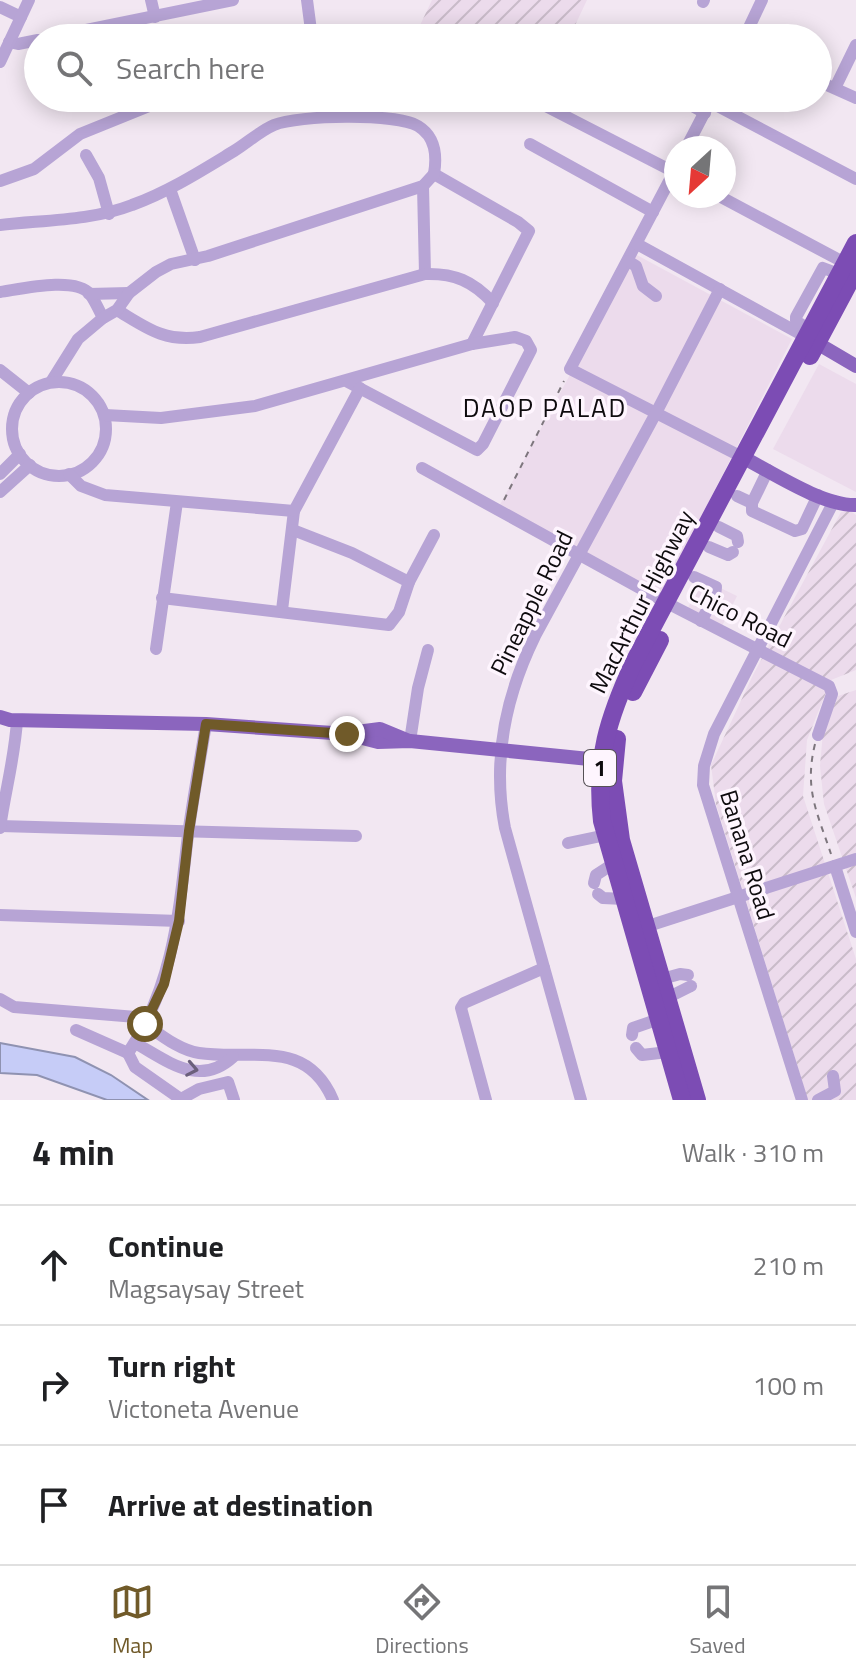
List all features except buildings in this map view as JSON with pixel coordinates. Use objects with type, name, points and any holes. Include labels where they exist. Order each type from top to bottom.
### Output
[{"type":"highway","name":"MacArthur Highway","points":[[697,1100],[662,979],[624,899],[606,835],[600,798],[607,761],[625,712],[672,606],[755,463],[811,336],[847,269],[856,243]]},
{"type":"highway","name":"MacArthur Highway","points":[[672,606],[694,577],[719,527],[744,500],[755,463]]},
{"type":"highway","name":"MacArthur Highway","points":[[607,761],[659,1019],[682,1100]]},
{"type":"main road","points":[[811,336],[856,366]]},
{"type":"main road","points":[[755,463],[818,495],[856,505]]},
{"type":"main road","points":[[7,720],[206,724],[347,734],[378,742],[410,741],[607,761]]},
{"type":"street","points":[[0,62],[29,0]]},
{"type":"street","points":[[151,0],[155,17]]},
{"type":"street","points":[[119,24],[233,0]]},
{"type":"street","points":[[307,0],[310,24]]},
{"type":"street","points":[[751,24],[762,0]]},
{"type":"street","points":[[0,7],[21,17]]},
{"type":"street","points":[[9,42],[24,43]]},
{"type":"street","points":[[835,88],[856,45]]},
{"type":"street","points":[[832,87],[856,98]]},
{"type":"street","points":[[0,181],[34,169],[80,134],[134,112]]},
{"type":"street","points":[[558,112],[664,165]]},
{"type":"street","points":[[692,136],[705,112]]},
{"type":"street","points":[[725,112],[856,179]]},
{"type":"street","points":[[0,225],[109,214],[170,189],[273,125],[293,119],[317,116],[398,120],[418,126],[432,140],[437,156],[434,174],[423,186],[195,260],[171,264],[156,272],[129,293],[117,310],[78,339],[51,382]]},
{"type":"street","points":[[530,144],[653,212]]},
{"type":"street","points":[[86,155],[99,178],[109,214]]},
{"type":"street","points":[[434,174],[529,230],[472,344]]},
{"type":"street","points":[[423,186],[425,274]]},
{"type":"street","points":[[170,189],[195,260]]},
{"type":"street","points":[[664,192],[570,369],[755,463]]},
{"type":"street","points":[[736,206],[847,269]]},
{"type":"street","points":[[637,244],[811,336]]},
{"type":"street","points":[[628,261],[636,266],[643,286],[656,296]]},
{"type":"street","points":[[811,336],[795,319],[823,268],[847,269]]},
{"type":"street","points":[[117,310],[157,334],[178,340],[200,337],[425,274],[443,273],[464,279],[480,289],[493,303]]},
{"type":"street","points":[[0,292],[74,285],[89,294],[103,318]]},
{"type":"street","name":"Pineapple Road","points":[[581,1100],[501,805],[501,750],[507,710],[521,666],[720,289]]},
{"type":"street","points":[[89,294],[129,293]]},
{"type":"street","points":[[105,415],[161,418],[255,406],[472,344],[515,337],[526,341],[531,350],[483,444],[477,450],[346,381]]},
{"type":"street","points":[[0,370],[29,393]]},
{"type":"street","points":[[51,382],[66,382],[81,387],[93,396],[105,415],[105,439],[99,454],[89,466],[59,476],[43,473],[30,465],[13,439],[12,422],[18,406],[29,393],[51,382]]},
{"type":"street","points":[[282,610],[294,511],[360,388]]},
{"type":"street","points":[[0,474],[20,454]]},
{"type":"street","points":[[0,492],[30,465]]},
{"type":"street","name":"Chico Road","points":[[422,468],[672,606],[829,686],[832,694],[818,735]]},
{"type":"street","points":[[69,474],[81,486],[105,495],[294,511]]},
{"type":"street","points":[[744,500],[752,511],[791,530],[799,530],[818,495]]},
{"type":"street","name":"Banana Road","points":[[802,1100],[737,898],[703,777],[714,734],[834,501]]},
{"type":"street","points":[[156,649],[177,502]]},
{"type":"street","points":[[709,547],[728,555],[735,547],[737,536],[719,527]]},
{"type":"street","points":[[293,530],[352,553],[409,582]]},
{"type":"street","points":[[162,598],[389,625],[399,612],[409,582],[434,535]]},
{"type":"street","points":[[694,577],[716,587],[701,621]]},
{"type":"street","points":[[410,741],[418,688],[428,650]]},
{"type":"street","points":[[7,720],[10,759],[0,827],[356,836]]},
{"type":"street","points":[[206,724],[179,921],[164,984],[140,1020],[128,1059],[181,1099],[199,1089],[226,1082],[230,1084],[234,1100]]},
{"type":"street","points":[[568,843],[606,835]]},
{"type":"street","points":[[640,929],[856,859]]},
{"type":"street","points":[[613,864],[594,876],[596,888],[603,898],[624,899]]},
{"type":"street","points":[[835,866],[856,932]]},
{"type":"street","points":[[0,915],[179,921]]},
{"type":"street","points":[[486,1100],[461,1008],[464,1003],[544,968]]},
{"type":"street","points":[[662,979],[680,974],[689,980],[667,998]]},
{"type":"street","points":[[0,999],[14,1007],[140,1020],[186,1050],[233,1057],[287,1056],[319,1075],[333,1100]]},
{"type":"street","points":[[659,1019],[633,1028],[634,1041],[642,1055],[668,1052]]},
{"type":"street","points":[[76,1030],[189,1070],[220,1069],[233,1057]]},
{"type":"street","points":[[818,1100],[835,1091],[833,1076]]},
{"type":"path","points":[[498,512],[570,369]]},
{"type":"path","points":[[818,735],[810,766],[810,793],[835,866]]},
{"type":"shaded area","points":[[432,0],[587,0],[576,24],[421,24]]},
{"type":"shaded area","points":[[635,254],[792,339],[660,597],[496,512]]},
{"type":"shaded area","points":[[819,364],[856,384],[856,492],[773,449]]},
{"type":"shaded area","points":[[849,510],[856,515],[856,670],[831,680],[807,740],[803,796],[856,959],[856,1100],[808,1100],[716,804],[711,765],[753,675],[841,512]]},
{"type":"shaded area","points":[[702,579],[737,596],[721,628],[687,610]]},
{"type":"shaded area","points":[[856,690],[856,898],[824,804],[820,766],[823,732],[838,696]]},
{"type":"water","points":[[0,1043],[75,1057],[111,1075],[148,1100],[107,1100],[37,1075],[0,1073]]},
{"type":"district","name":"DAOP PALAD","points":[[545,408]]},
{"type":"route","points":[[145,1024],[164,984],[179,921],[206,724],[347,734]]}]
